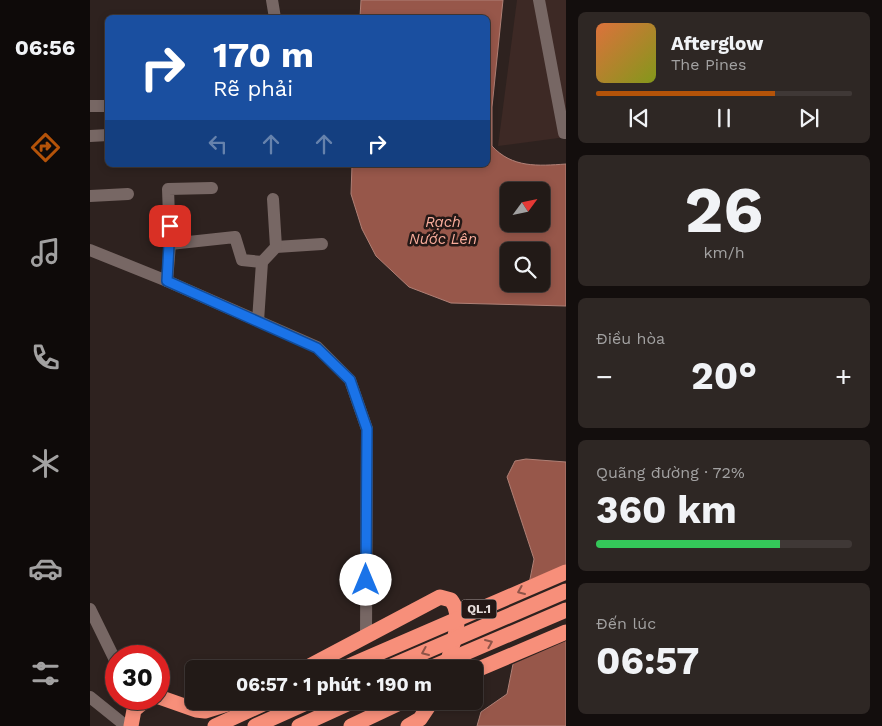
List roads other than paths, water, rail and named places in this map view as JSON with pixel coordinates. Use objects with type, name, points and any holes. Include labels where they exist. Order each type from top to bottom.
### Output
[{"type":"highway","name":"QL.1","points":[[362,660],[566,572]]},
{"type":"highway","name":"QL.1","points":[[405,660],[566,591]]},
{"type":"highway","points":[[321,660],[435,598],[448,598],[457,609],[457,618],[447,660]]},
{"type":"highway","name":"QL.1","points":[[449,660],[566,610]]},
{"type":"highway","points":[[483,667],[566,632]]},
{"type":"highway","points":[[170,700],[185,704]]},
{"type":"highway","points":[[131,726],[131,714],[134,710]]},
{"type":"highway","points":[[215,726],[250,710]]},
{"type":"highway","points":[[256,726],[291,710]]},
{"type":"highway","points":[[299,726],[334,710]]},
{"type":"highway","points":[[351,726],[385,710]]},
{"type":"highway","points":[[408,726],[420,718],[426,710]]},
{"type":"street","points":[[272,0],[274,15]]},
{"type":"street","points":[[539,0],[564,133],[566,133]]},
{"type":"street","points":[[90,106],[105,106]]},
{"type":"street","points":[[90,136],[105,135]]},
{"type":"street","points":[[167,281],[170,244],[168,189],[212,188]]},
{"type":"street","points":[[90,196],[128,194]]},
{"type":"street","points":[[273,199],[276,247]]},
{"type":"street","points":[[170,244],[235,237],[242,260],[262,262]]},
{"type":"street","points":[[258,321],[262,262],[276,247],[322,244]]},
{"type":"street","points":[[90,250],[167,281],[317,348],[350,380],[367,429],[366,637]]},
{"type":"street","points":[[90,609],[108,645]]},
{"type":"street","points":[[90,697],[126,726]]},
{"type":"water","name":"Rạch Nước Lên","points":[[361,0],[503,0],[492,107],[492,146],[500,153],[517,162],[536,165],[566,164],[566,306],[451,303],[409,287],[376,256],[362,229],[351,194],[352,167],[490,167],[490,15],[360,15]]},
{"type":"water","points":[[526,459],[566,462],[566,726],[477,726],[481,712],[507,694],[534,559],[507,477],[515,461]]}]
